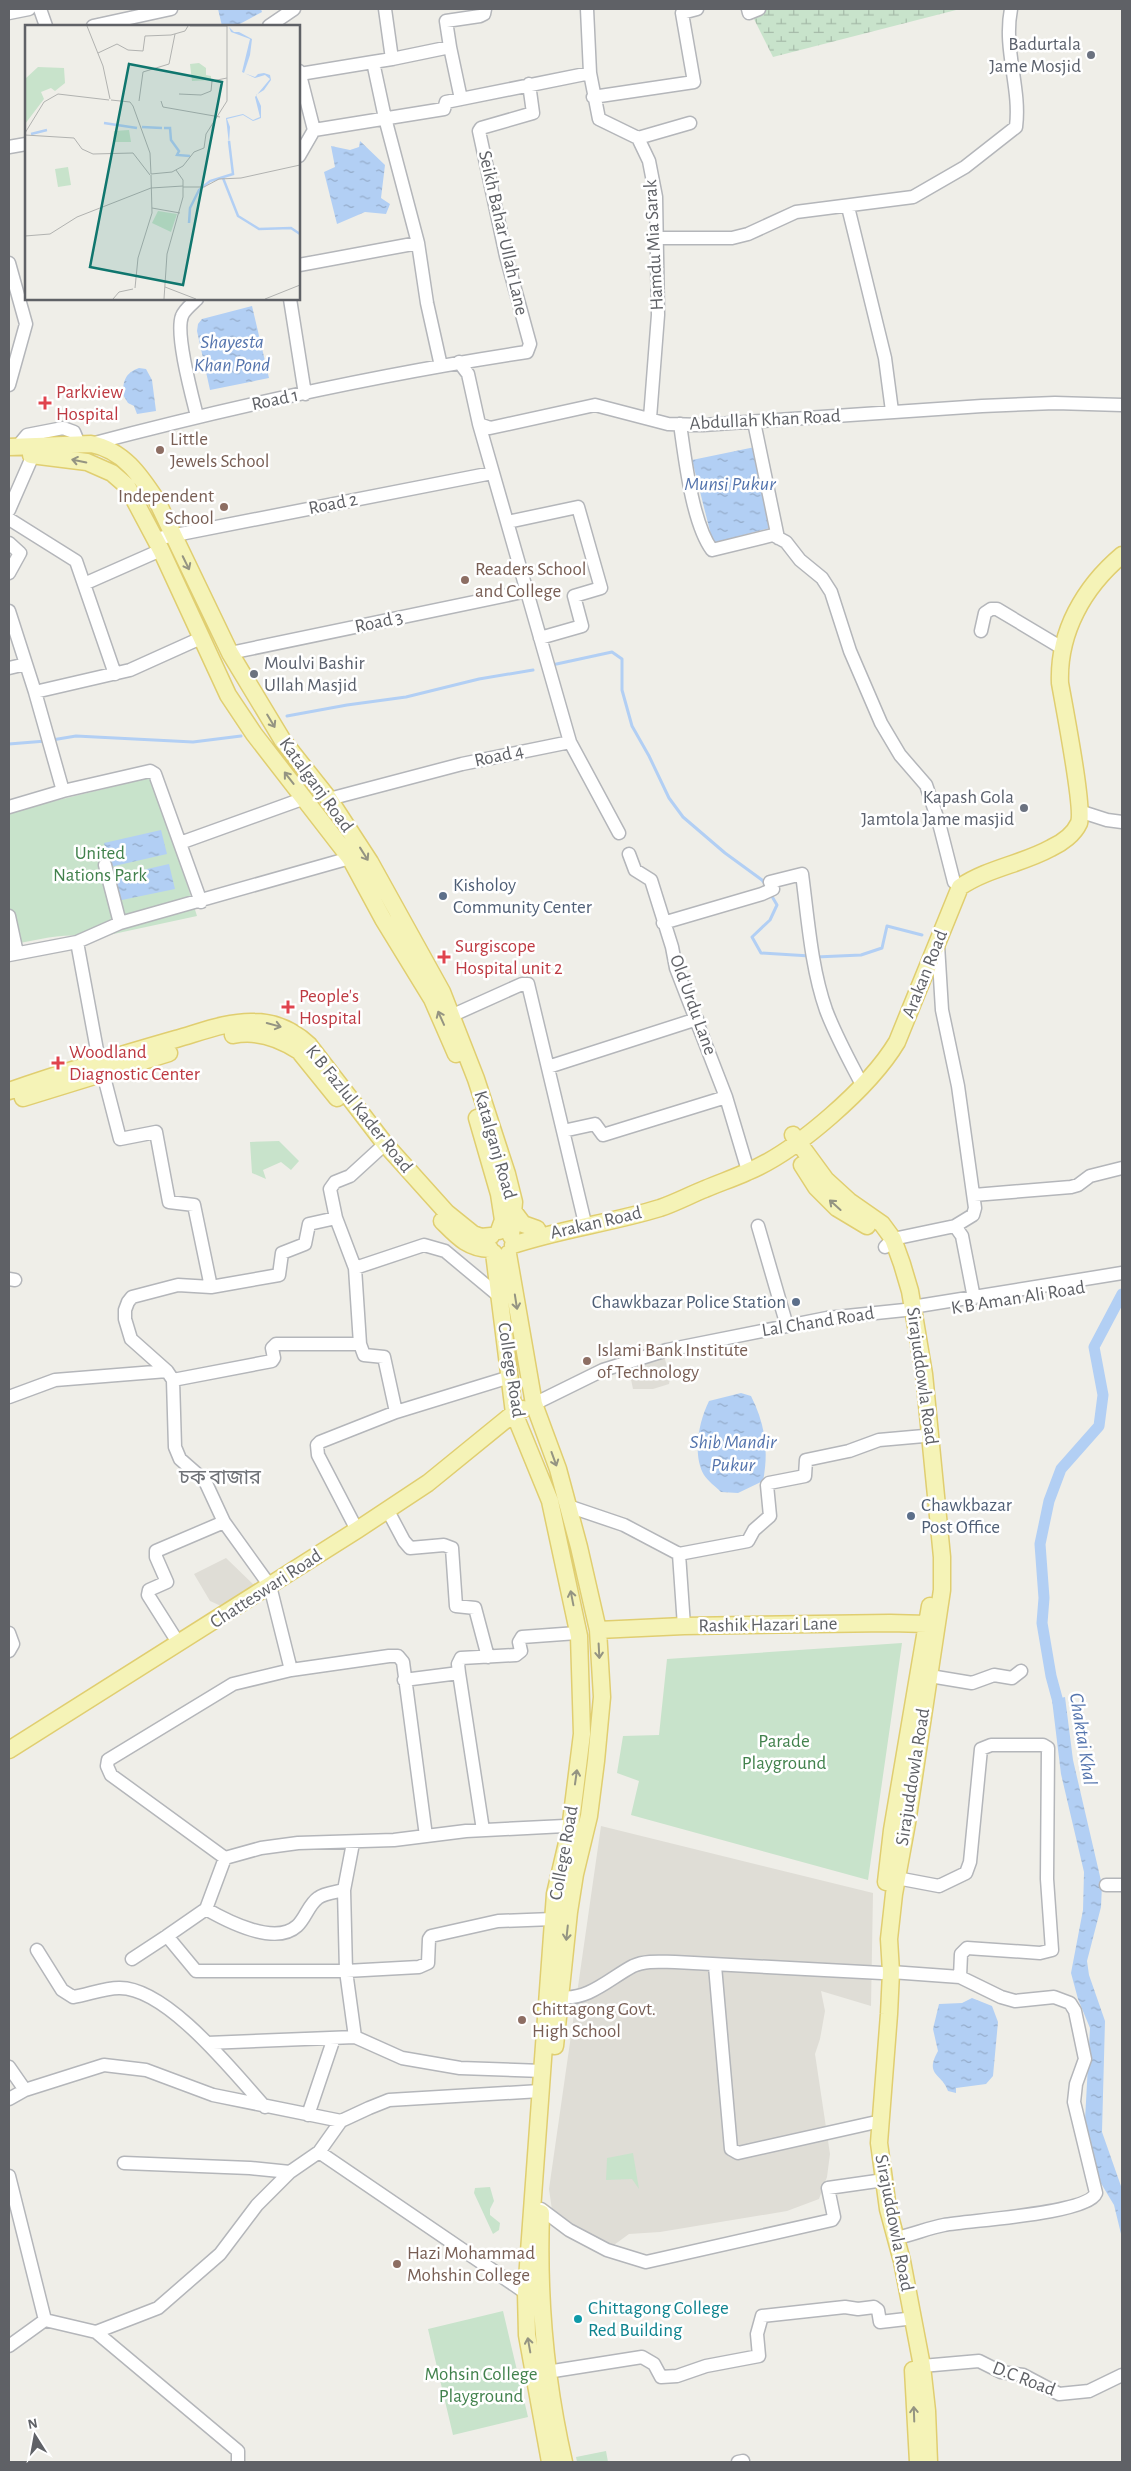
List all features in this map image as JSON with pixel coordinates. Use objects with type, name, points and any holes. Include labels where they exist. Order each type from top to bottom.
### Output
[{"type":"main road","name":"Katalganj Road","points":[[12,450],[85,444],[104,446],[124,459],[142,478],[157,501],[230,653],[282,741],[328,798],[374,870],[453,1015],[504,1165],[513,1198],[514,1212],[501,1243]]},
{"type":"main road","name":"Katalganj Road","points":[[12,450],[87,462],[112,473],[127,486],[158,544],[200,638],[233,702],[254,734],[350,858],[383,919],[432,999],[458,1057],[499,1194],[503,1220],[501,1243]]},
{"type":"main road","points":[[112,473],[124,459]]},
{"type":"main road","points":[[957,884],[968,871],[1040,845],[1060,831],[1072,817],[1073,798],[1057,693],[1056,667],[1058,645],[1075,600],[1096,572],[1122,545]]},
{"type":"main road","points":[[957,884],[1051,848],[1072,834],[1080,822],[1060,683],[1060,664],[1066,638],[1083,598],[1104,570],[1122,555]]},
{"type":"main road","name":"Arakan Road","points":[[501,1243],[602,1224],[662,1207],[747,1172],[792,1141],[869,1081],[885,1063],[897,1042],[937,945],[957,884]]},
{"type":"main road","name":"Arakan Road","points":[[501,1243],[537,1229],[658,1200],[746,1164],[792,1141],[859,1079],[894,1037],[957,884]]},
{"type":"main road","name":"K B Fazlul Kader Road","points":[[9,1103],[101,1067],[224,1026],[254,1022],[278,1025],[300,1036],[309,1045],[381,1149],[447,1213],[473,1234],[501,1243]]},
{"type":"main road","name":"K B Fazlul Kader Road","points":[[9,1091],[101,1067]]},
{"type":"main road","name":"Sirajuddowla Road","points":[[792,1141],[826,1180],[849,1201],[882,1224],[889,1243],[902,1264],[927,1392],[942,1557],[942,1590],[932,1626],[887,1867],[886,1973],[879,2143],[888,2209],[896,2238],[927,2410],[929,2462]]},
{"type":"main road","points":[[514,1212],[524,1224],[537,1229]]},
{"type":"main road","name":"College Road","points":[[501,1243],[499,1296],[514,1413],[550,1501],[579,1634],[582,1684],[578,1830],[560,1997],[541,2209],[541,2325],[547,2372],[564,2462]]},
{"type":"main road","name":"College Road","points":[[501,1243],[534,1404],[558,1469],[598,1630],[602,1697],[596,1761],[578,1830],[555,1894],[526,2293],[527,2335],[550,2462]]},
{"type":"main road","name":"Sirajuddowla Road","points":[[910,1310],[924,1436],[933,1561],[930,1676],[894,1894],[872,2123],[877,2181],[884,2229],[896,2267],[906,2319],[918,2366],[918,2462]]},
{"type":"main road","name":"Chatteswari Road","points":[[9,1750],[357,1530],[428,1483],[514,1413],[534,1404]]},
{"type":"main road","name":"Rashik Hazari Lane","points":[[598,1630],[684,1626],[932,1626]]},
{"type":"street","points":[[9,13],[29,9]]},
{"type":"street","points":[[40,9],[46,25]]},
{"type":"street","points":[[98,25],[171,9]]},
{"type":"street","points":[[385,9],[392,59]]},
{"type":"street","points":[[461,98],[446,22],[480,16],[484,14],[485,9]]},
{"type":"street","points":[[587,9],[590,73],[593,97],[599,119],[638,138],[690,123]]},
{"type":"street","points":[[593,97],[694,82],[682,13],[697,9]]},
{"type":"street","points":[[748,9],[749,13],[759,9]]},
{"type":"street","points":[[658,238],[732,238],[748,234],[796,212],[913,197],[965,167],[1016,126],[1019,107],[1010,65],[1008,23],[1011,9]]},
{"type":"street","points":[[271,25],[288,17]]},
{"type":"street","points":[[300,73],[392,59],[450,47]]},
{"type":"street","points":[[373,62],[385,118],[418,243],[427,303],[441,366]]},
{"type":"street","points":[[301,150],[314,130],[444,109],[445,102],[461,98],[590,73]]},
{"type":"street","points":[[300,77],[314,130]]},
{"type":"street","name":"Seikh Bahar Ullah Lane","points":[[459,362],[527,352],[530,348],[506,256],[479,131],[481,128],[533,113],[529,84]]},
{"type":"street","name":"Hamdu Mia Sarak","points":[[638,138],[648,161],[656,197],[658,238],[658,315],[650,418]]},
{"type":"street","points":[[9,147],[25,144]]},
{"type":"street","points":[[848,206],[886,358],[892,411]]},
{"type":"street","points":[[300,265],[418,243]]},
{"type":"street","points":[[9,263],[26,324],[9,385]]},
{"type":"street","points":[[197,300],[182,315],[181,326],[197,416]]},
{"type":"street","points":[[290,300],[305,394]]},
{"type":"street","points":[[459,362],[468,374],[492,473],[508,522],[570,742],[619,833]]},
{"type":"street","name":"Road 1","points":[[85,444],[197,416],[459,362]]},
{"type":"street","name":"Abdullah Khan Road","points":[[480,424],[490,428],[506,426],[595,405],[668,424],[680,424],[754,422],[892,411],[1055,403],[1122,405]]},
{"type":"street","points":[[754,422],[778,538]]},
{"type":"street","points":[[680,424],[692,495],[705,541],[712,550],[773,535],[822,578],[831,592],[850,651],[881,723],[900,755],[926,785],[957,884]]},
{"type":"street","points":[[9,510],[34,455]]},
{"type":"street","name":"Road 2","points":[[84,584],[173,535],[492,473]]},
{"type":"street","points":[[508,522],[578,507],[601,588],[574,596],[582,626],[540,638]]},
{"type":"street","points":[[9,519],[76,561],[115,674]]},
{"type":"street","points":[[9,543],[20,553],[9,573]]},
{"type":"street","name":"Road 3","points":[[230,653],[527,591]]},
{"type":"street","points":[[981,631],[986,613],[991,609],[997,609],[1058,645]]},
{"type":"street","points":[[9,611],[35,692],[63,791]]},
{"type":"street","points":[[35,692],[130,670],[200,638]]},
{"type":"street","points":[[9,668],[26,664]]},
{"type":"street","name":"Road 4","points":[[328,798],[462,764],[570,742]]},
{"type":"street","points":[[9,807],[63,791],[150,771],[155,774],[201,902]]},
{"type":"street","points":[[180,843],[305,798]]},
{"type":"street","points":[[1079,811],[1107,820],[1122,822]]},
{"type":"street","name":"Old Urdu Lane","points":[[629,854],[635,870],[651,880],[663,923],[672,946],[676,968],[726,1097],[746,1164]]},
{"type":"street","points":[[9,916],[13,954],[76,942],[120,923],[201,902],[350,858]]},
{"type":"street","points":[[105,865],[120,923]]},
{"type":"street","points":[[663,923],[767,892],[770,882],[802,874],[814,965],[826,1008],[840,1043],[859,1079]]},
{"type":"street","points":[[76,942],[101,1067],[120,1138],[156,1132],[169,1202],[194,1205],[211,1287]]},
{"type":"street","points":[[889,1243],[955,1226],[973,1215],[974,1195],[958,1086],[942,1010],[937,945]]},
{"type":"street","points":[[453,1015],[522,984],[528,984],[584,1218]]},
{"type":"street","points":[[548,1066],[697,1019]]},
{"type":"street","points":[[563,1132],[595,1124],[603,1135],[726,1097]]},
{"type":"street","points":[[381,1149],[350,1176],[332,1185],[330,1189],[336,1218],[355,1268],[360,1344],[364,1355],[384,1357],[396,1412]]},
{"type":"street","points":[[974,1195],[1072,1187],[1090,1176],[1122,1168]]},
{"type":"street","points":[[291,1670],[270,1586],[224,1522],[205,1481],[180,1459],[175,1447],[170,1375],[131,1339],[125,1319],[128,1302],[139,1294],[178,1285],[211,1287],[280,1275],[282,1253],[305,1244],[309,1224],[336,1218]]},
{"type":"street","points":[[758,1226],[787,1326]]},
{"type":"street","points":[[955,1226],[962,1236],[974,1298]]},
{"type":"street","points":[[355,1268],[424,1245],[435,1247],[445,1251],[499,1296]]},
{"type":"street","name":"K B Aman Ali Road","points":[[910,1310],[1094,1282],[1120,1276]]},
{"type":"street","name":"K B Aman Ali Road","points":[[910,1310],[974,1298],[1094,1282]]},
{"type":"street","name":"Lal Chand Road","points":[[534,1404],[602,1370],[667,1350],[827,1318],[910,1310]]},
{"type":"street","points":[[9,1397],[56,1380],[170,1375],[272,1361],[274,1358],[272,1348],[276,1344],[360,1344]]},
{"type":"street","points":[[357,1530],[318,1455],[317,1445],[325,1439],[396,1412],[510,1377]]},
{"type":"street","points":[[568,1506],[624,1524],[680,1554],[748,1541],[754,1530],[770,1516],[767,1485],[805,1476],[806,1460],[849,1451],[879,1440],[924,1436]]},
{"type":"street","points":[[388,1509],[404,1541],[410,1548],[444,1545],[452,1548],[456,1606],[475,1608],[488,1657]]},
{"type":"street","points":[[179,1644],[148,1595],[151,1589],[167,1583],[156,1557],[156,1551],[224,1522]]},
{"type":"street","points":[[680,1554],[684,1626]]},
{"type":"street","points":[[483,1830],[458,1664],[461,1658],[520,1653],[520,1638],[522,1637],[577,1632],[579,1634]]},
{"type":"street","points":[[9,1633],[13,1644],[9,1651]]},
{"type":"street","points":[[225,1858],[111,1775],[107,1766],[108,1760],[233,1684],[291,1670],[398,1656],[403,1662],[426,1836]]},
{"type":"street","points":[[930,1676],[972,1683],[994,1675],[1012,1678],[1021,1671]]},
{"type":"street","points":[[404,1680],[459,1673]]},
{"type":"street","points":[[902,1879],[939,1886],[956,1880],[966,1873],[970,1862],[981,1749],[991,1745],[1043,1745],[1048,1748],[1047,1879],[1052,1950],[1040,1953],[967,1948],[961,1954],[960,1977]]},
{"type":"street","points":[[225,1858],[261,1848],[298,1843],[354,1842],[483,1830],[565,1826],[578,1830]]},
{"type":"street","points":[[354,1842],[344,1890],[346,1971],[355,2037]]},
{"type":"street","points":[[132,1959],[206,1909],[225,1858]]},
{"type":"street","points":[[1106,1885],[1122,1885]]},
{"type":"street","points":[[206,1909],[231,1924],[259,1932],[286,1932],[297,1927],[317,1898],[344,1890]]},
{"type":"street","points":[[167,1936],[196,1971],[346,1971],[419,1967],[428,1963],[428,1939],[431,1936],[498,1921],[553,1919]]},
{"type":"street","points":[[37,1950],[62,1990],[73,1997],[119,1988],[140,1992],[162,2004],[207,2043],[266,2107]]},
{"type":"street","points":[[560,1997],[568,1998],[595,1990],[634,1966],[647,1962],[676,1962],[715,1966],[960,1977],[1001,1997],[1016,2001],[1054,1997],[1070,2002],[1075,2011],[1085,2058],[1076,2084],[1074,2102],[1096,2193],[1092,2199],[1065,2209],[943,2225],[896,2238]]},
{"type":"street","points":[[715,1966],[731,2149],[734,2152],[872,2123]]},
{"type":"street","points":[[207,2043],[355,2037],[402,2058],[460,2068],[542,2071]]},
{"type":"street","points":[[308,2115],[334,2038]]},
{"type":"street","points":[[9,2099],[25,2090],[104,2065],[146,2070],[213,2096],[341,2121]]},
{"type":"street","points":[[9,2067],[25,2090]]},
{"type":"street","points":[[96,2332],[158,2308],[220,2254],[257,2205],[290,2172],[319,2152],[341,2121],[390,2100],[540,2091]]},
{"type":"street","points":[[319,2152],[526,2293]]},
{"type":"street","points":[[124,2163],[250,2168],[290,2172]]},
{"type":"street","points":[[9,2176],[46,2320]]},
{"type":"street","points":[[541,2209],[569,2230],[607,2250],[646,2262],[832,2220],[834,2217],[828,2188],[877,2181]]},
{"type":"street","points":[[547,2372],[642,2357],[654,2364],[661,2377],[677,2376],[706,2366],[759,2356],[758,2334],[762,2316],[845,2307],[858,2309],[874,2307],[878,2310],[880,2322],[906,2319]]},
{"type":"street","points":[[9,2346],[46,2320],[96,2332],[238,2451],[238,2462]]},
{"type":"street","name":"D.C Road","points":[[918,2366],[979,2361],[1001,2372],[1023,2375],[1059,2394],[1089,2391],[1122,2375]]},
{"type":"shaded area","points":[[664,1355],[670,1379],[669,1384],[653,1389],[633,1389],[628,1365]]},
{"type":"shaded area","points":[[226,1558],[256,1587],[221,1606],[210,1601],[194,1574]]},
{"type":"shaded area","points":[[601,1826],[873,1893],[871,2006],[821,1991],[825,2011],[815,2054],[830,2154],[827,2177],[819,2199],[787,2211],[660,2232],[629,2234],[607,2250],[552,2210],[549,2189]]},
{"type":"green space","points":[[749,9],[960,9],[773,57]]},
{"type":"green space","name":"United Nations Park","points":[[153,777],[197,916],[95,938],[73,935],[9,945],[9,812]]},
{"type":"green space","points":[[279,1141],[299,1161],[291,1170],[281,1162],[263,1170],[266,1179],[252,1173],[250,1142]]},
{"type":"green space","name":"Parade Playground","points":[[902,1643],[868,1880],[631,1815],[639,1781],[617,1773],[623,1736],[659,1735],[667,1659]]},
{"type":"green space","points":[[633,2153],[639,2189],[632,2179],[606,2180],[607,2158]]},
{"type":"green space","points":[[490,2187],[494,2201],[490,2209],[490,2215],[500,2223],[499,2230],[493,2234],[474,2193],[475,2188]]},
{"type":"green space","name":"Mohsin College Playground","points":[[503,2311],[528,2417],[453,2435],[428,2329]]},
{"type":"green space","points":[[606,2451],[608,2462],[577,2462],[576,2457]]},
{"type":"water","points":[[218,9],[261,9],[262,12],[238,25],[222,25]]},
{"type":"water","points":[[360,141],[385,165],[381,198],[390,204],[386,214],[365,212],[337,224],[324,172],[335,167],[331,146],[350,150],[359,147]]},
{"type":"water","name":"Shayesta Khan Pond","points":[[252,306],[269,378],[210,390],[197,331],[198,324],[202,319]]},
{"type":"water","points":[[139,368],[146,369],[152,380],[156,411],[137,414],[134,406],[128,403],[123,395],[126,378],[131,372]]},
{"type":"water","name":"Munsi Pukur","points":[[755,447],[770,528],[713,543],[692,460]]},
{"type":"water","points":[[161,830],[167,854],[110,867],[104,843]]},
{"type":"water","points":[[169,864],[175,889],[117,901],[112,877]]},
{"type":"water","name":"Shib Mandir Pukur","points":[[741,1393],[751,1396],[763,1427],[766,1459],[763,1481],[738,1493],[721,1492],[704,1475],[700,1467],[698,1438],[702,1418],[709,1401]]},
{"type":"water","points":[[1065,1697],[1073,1760],[1102,1885],[1101,1907],[1087,1961],[1089,1975],[1105,2021],[1102,2132],[1122,2189],[1122,2238],[1114,2205],[1099,2180],[1085,2120],[1090,2028],[1078,1999],[1071,1973],[1083,1910],[1084,1872],[1061,1774],[1052,1700]]},
{"type":"water","points":[[972,1998],[992,2006],[998,2022],[993,2076],[986,2084],[956,2088],[956,2093],[948,2091],[933,2070],[934,2059],[938,2051],[933,2029],[939,2004],[962,2003]]},
{"type":"waterway","points":[[552,665],[612,652],[622,659],[622,690],[632,726],[669,798],[683,817],[766,885]]},
{"type":"waterway","points":[[287,716],[406,697],[479,679],[533,670]]},
{"type":"waterway","points":[[52,740],[76,736],[193,742],[241,736]]},
{"type":"waterway","points":[[9,744],[46,741]]},
{"type":"waterway","points":[[770,893],[777,905],[770,920],[752,937],[761,953],[810,956]]},
{"type":"waterway","points":[[816,957],[861,955],[882,948],[887,926],[922,935]]},
{"type":"waterway","name":"Chaktai Khal","points":[[1061,1713],[1051,1676],[1042,1623],[1044,1598],[1040,1544],[1049,1501],[1061,1469],[1099,1426],[1103,1395],[1094,1347],[1122,1294]]},
{"type":"place","name":"Badurtala Jame Mosjid","points":[[1091,55]]},
{"type":"place","name":"Parkview Hospital","points":[[45,403]]},
{"type":"place","name":"Little Jewels School","points":[[160,450]]},
{"type":"place","name":"Independent School","points":[[224,507]]},
{"type":"place","name":"Readers School and College","points":[[465,580]]},
{"type":"place","name":"Moulvi Bashir Ullah Masjid","points":[[254,674]]},
{"type":"place","name":"Kapash Gola Jamtola Jame masjid","points":[[1024,808]]},
{"type":"place","name":"Kisholoy Community Center","points":[[443,896]]},
{"type":"place","name":"Surgiscope Hospital unit 2","points":[[444,957]]},
{"type":"place","name":"People's Hospital","points":[[288,1007]]},
{"type":"place","name":"Woodland Diagnostic Center","points":[[58,1063]]},
{"type":"place","name":"Chawkbazar Police Station","points":[[796,1302]]},
{"type":"place","name":"Islami Bank Institute of Technology","points":[[587,1361]]},
{"type":"place","name":"Chawkbazar Post Office","points":[[911,1516]]},
{"type":"place","name":"Chittagong Govt. High School","points":[[522,2020]]},
{"type":"place","name":"Hazi Mohammad Mohshin College","points":[[397,2264]]},
{"type":"place","name":"Chittagong College Red Building","points":[[578,2319]]},
{"type":"district","name":"চক বাজার","points":[[220,1478]]}]
